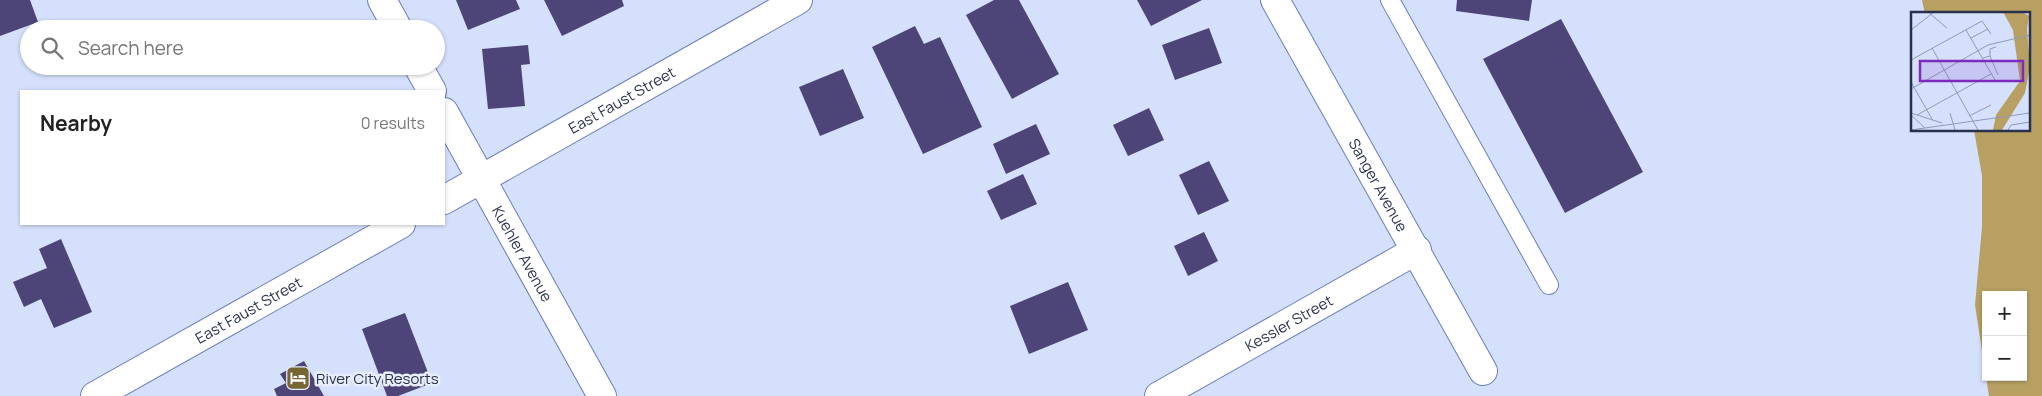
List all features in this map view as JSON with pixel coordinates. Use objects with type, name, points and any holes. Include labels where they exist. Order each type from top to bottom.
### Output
[{"type":"street","points":[[382,0],[393,20]]},
{"type":"street","name":"East Faust Street","points":[[445,199],[798,0]]},
{"type":"street","name":"Sanger Avenue","points":[[1275,0],[1483,370]]},
{"type":"street","points":[[423,75],[431,90]]},
{"type":"street","name":"Kuehler Avenue","points":[[445,114],[602,396]]},
{"type":"street","name":"East Faust Street","points":[[95,396],[399,225]]},
{"type":"street","name":"Kessler Street","points":[[1159,396],[1417,250]]},
{"type":"lane","points":[[1390,0],[1549,284]]},
{"type":"shaded area","points":[[1922,0],[2042,0],[2042,396],[1989,396],[1987,381],[2027,381],[2027,291],[1982,291],[1982,351],[1975,305],[1982,227],[1982,176],[1974,131],[2030,131],[2030,12],[1925,12]]},
{"type":"building","points":[[0,0],[30,0],[37,20],[20,20],[20,29],[0,36]]},
{"type":"building","points":[[456,0],[516,0],[520,9],[468,30]]},
{"type":"building","points":[[544,0],[622,0],[624,6],[562,36]]},
{"type":"building","points":[[994,0],[1019,0],[1059,74],[1012,99],[966,15]]},
{"type":"building","points":[[1137,0],[1202,0],[1151,26]]},
{"type":"building","points":[[1457,0],[1532,0],[1529,21],[1456,11]]},
{"type":"building","points":[[1561,19],[1643,172],[1565,213],[1483,59]]},
{"type":"building","points":[[915,26],[924,44],[940,37],[982,127],[923,154],[872,47]]},
{"type":"building","points":[[1209,28],[1222,63],[1175,80],[1162,45]]},
{"type":"building","points":[[528,45],[530,64],[521,65],[525,106],[488,109],[482,49]]},
{"type":"building","points":[[843,69],[864,118],[820,136],[799,87]]},
{"type":"building","points":[[1149,108],[1164,140],[1128,156],[1113,125]]},
{"type":"building","points":[[1036,124],[1050,154],[1006,174],[993,144]]},
{"type":"building","points":[[1209,161],[1229,201],[1198,215],[1179,175]]},
{"type":"building","points":[[1023,174],[1037,204],[1001,220],[987,191]]},
{"type":"building","points":[[1204,232],[1218,261],[1188,276],[1174,246]]},
{"type":"building","points":[[61,239],[92,312],[54,328],[41,299],[24,307],[13,282],[47,268],[39,249]]},
{"type":"building","points":[[1068,282],[1088,330],[1029,354],[1010,306]]},
{"type":"building","points":[[405,313],[432,383],[398,396],[387,396],[362,329]]},
{"type":"building","name":"River City Resorts","points":[[304,361],[324,396],[277,396],[274,389],[286,383],[280,374]]},
{"type":"place","name":"River City Resorts","points":[[298,378]]}]
